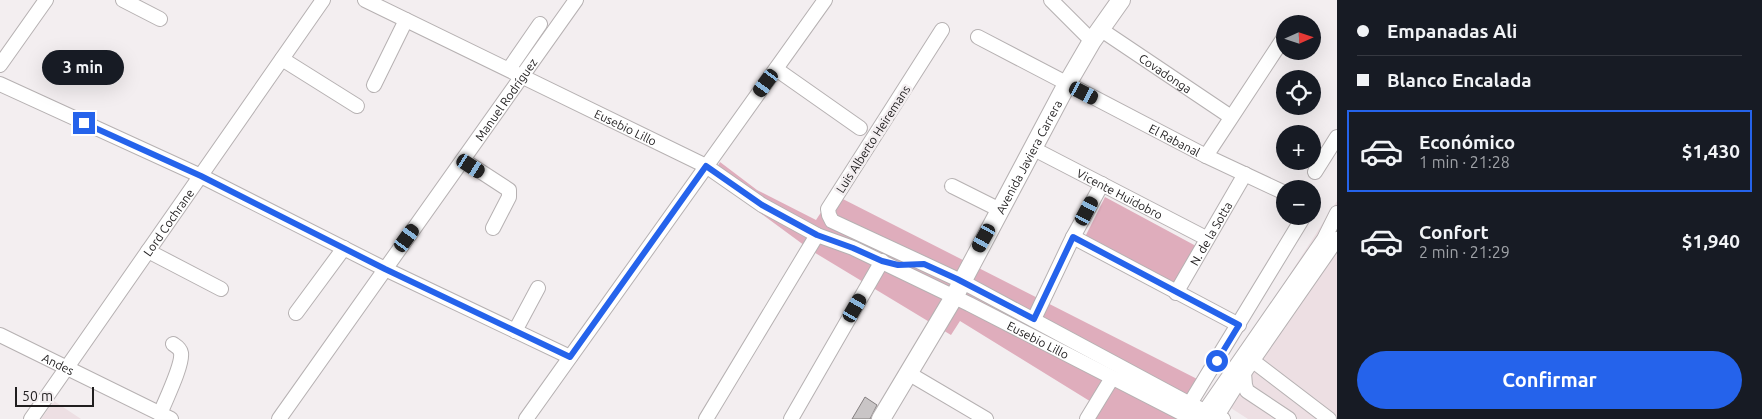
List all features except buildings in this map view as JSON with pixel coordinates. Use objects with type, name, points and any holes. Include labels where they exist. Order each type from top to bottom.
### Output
[{"type":"main road","name":"Avenida Javiera Carrera","points":[[881,419],[958,289],[1067,84],[1096,35],[1121,0]]},
{"type":"street","points":[[0,65],[46,0]]},
{"type":"street","points":[[123,0],[160,19]]},
{"type":"street","name":"Lord Cochrane","points":[[31,419],[324,0]]},
{"type":"street","name":"Eusebio Lillo","points":[[365,0],[706,166],[762,205],[817,235],[1034,319],[1187,414]]},
{"type":"street","name":"Manuel Rodríguez","points":[[279,419],[576,0]]},
{"type":"street","points":[[526,419],[825,0]]},
{"type":"street","name":"Covadonga","points":[[1051,0],[1096,35],[1231,117]]},
{"type":"street","points":[[374,85],[406,20]]},
{"type":"street","points":[[509,69],[540,24]]},
{"type":"street","name":"Luis Alberto Heiremans","points":[[862,235],[832,221],[828,209],[942,30]]},
{"type":"street","name":"El Rabanal","points":[[978,37],[1206,156],[1276,189]]},
{"type":"street","points":[[1206,156],[1276,50]]},
{"type":"street","points":[[282,59],[357,106]]},
{"type":"street","points":[[776,69],[860,128]]},
{"type":"street","points":[[0,84],[201,176],[385,269],[570,357]]},
{"type":"street","points":[[1315,172],[1337,137]]},
{"type":"street","name":"Vicente Huidobro","points":[[1032,148],[1206,238]]},
{"type":"street","points":[[463,160],[508,190],[509,197],[493,228]]},
{"type":"street","name":"N. de la Sotta","points":[[1176,293],[1206,238],[1245,174]]},
{"type":"street","points":[[1034,319],[1073,237],[1102,184]]},
{"type":"street","points":[[952,186],[1000,210]]},
{"type":"street","points":[[1211,416],[1324,240],[1337,213]]},
{"type":"street","points":[[1187,414],[1299,225]]},
{"type":"street","points":[[706,419],[817,235]]},
{"type":"street","points":[[853,248],[862,235]]},
{"type":"street","name":"Eusebio Lillo","points":[[862,235],[924,264],[958,289],[1112,378],[1187,414],[1211,416]]},
{"type":"street","points":[[1073,237],[1239,325]]},
{"type":"street","points":[[1211,416],[1253,361],[1337,240]]},
{"type":"street","points":[[296,314],[344,248]]},
{"type":"street","points":[[148,251],[221,289]]},
{"type":"street","points":[[791,419],[882,261]]},
{"type":"street","name":"Eusebio Lillo","points":[[882,261],[898,265],[924,264]]},
{"type":"street","points":[[515,331],[538,288]]},
{"type":"street","name":"Andes","points":[[0,334],[166,416]]},
{"type":"street","points":[[166,416],[181,353],[179,348],[173,344]]},
{"type":"street","points":[[1253,361],[1329,419]]},
{"type":"street","points":[[908,373],[986,419]]},
{"type":"street","points":[[1244,373],[1247,391],[1289,419]]},
{"type":"street","points":[[1087,419],[1112,378]]},
{"type":"shaded area","points":[[720,162],[757,190],[816,220],[833,194],[1205,383],[1185,419],[1094,419],[1101,408],[960,321],[951,335],[812,251],[711,177]]},
{"type":"shaded area","points":[[1105,197],[1196,246],[1175,289],[1083,241]]},
{"type":"shaded area","points":[[1337,201],[1337,419],[1248,419],[1220,401],[1213,394]]},
{"type":"shaded area","points":[[54,401],[81,419],[41,419]]},
{"type":"route","points":[[84,123],[201,176],[385,269],[570,357],[706,166],[762,205],[817,235],[882,261],[908,266],[924,264],[1034,319],[1073,237],[1239,325],[1217,361]]}]
